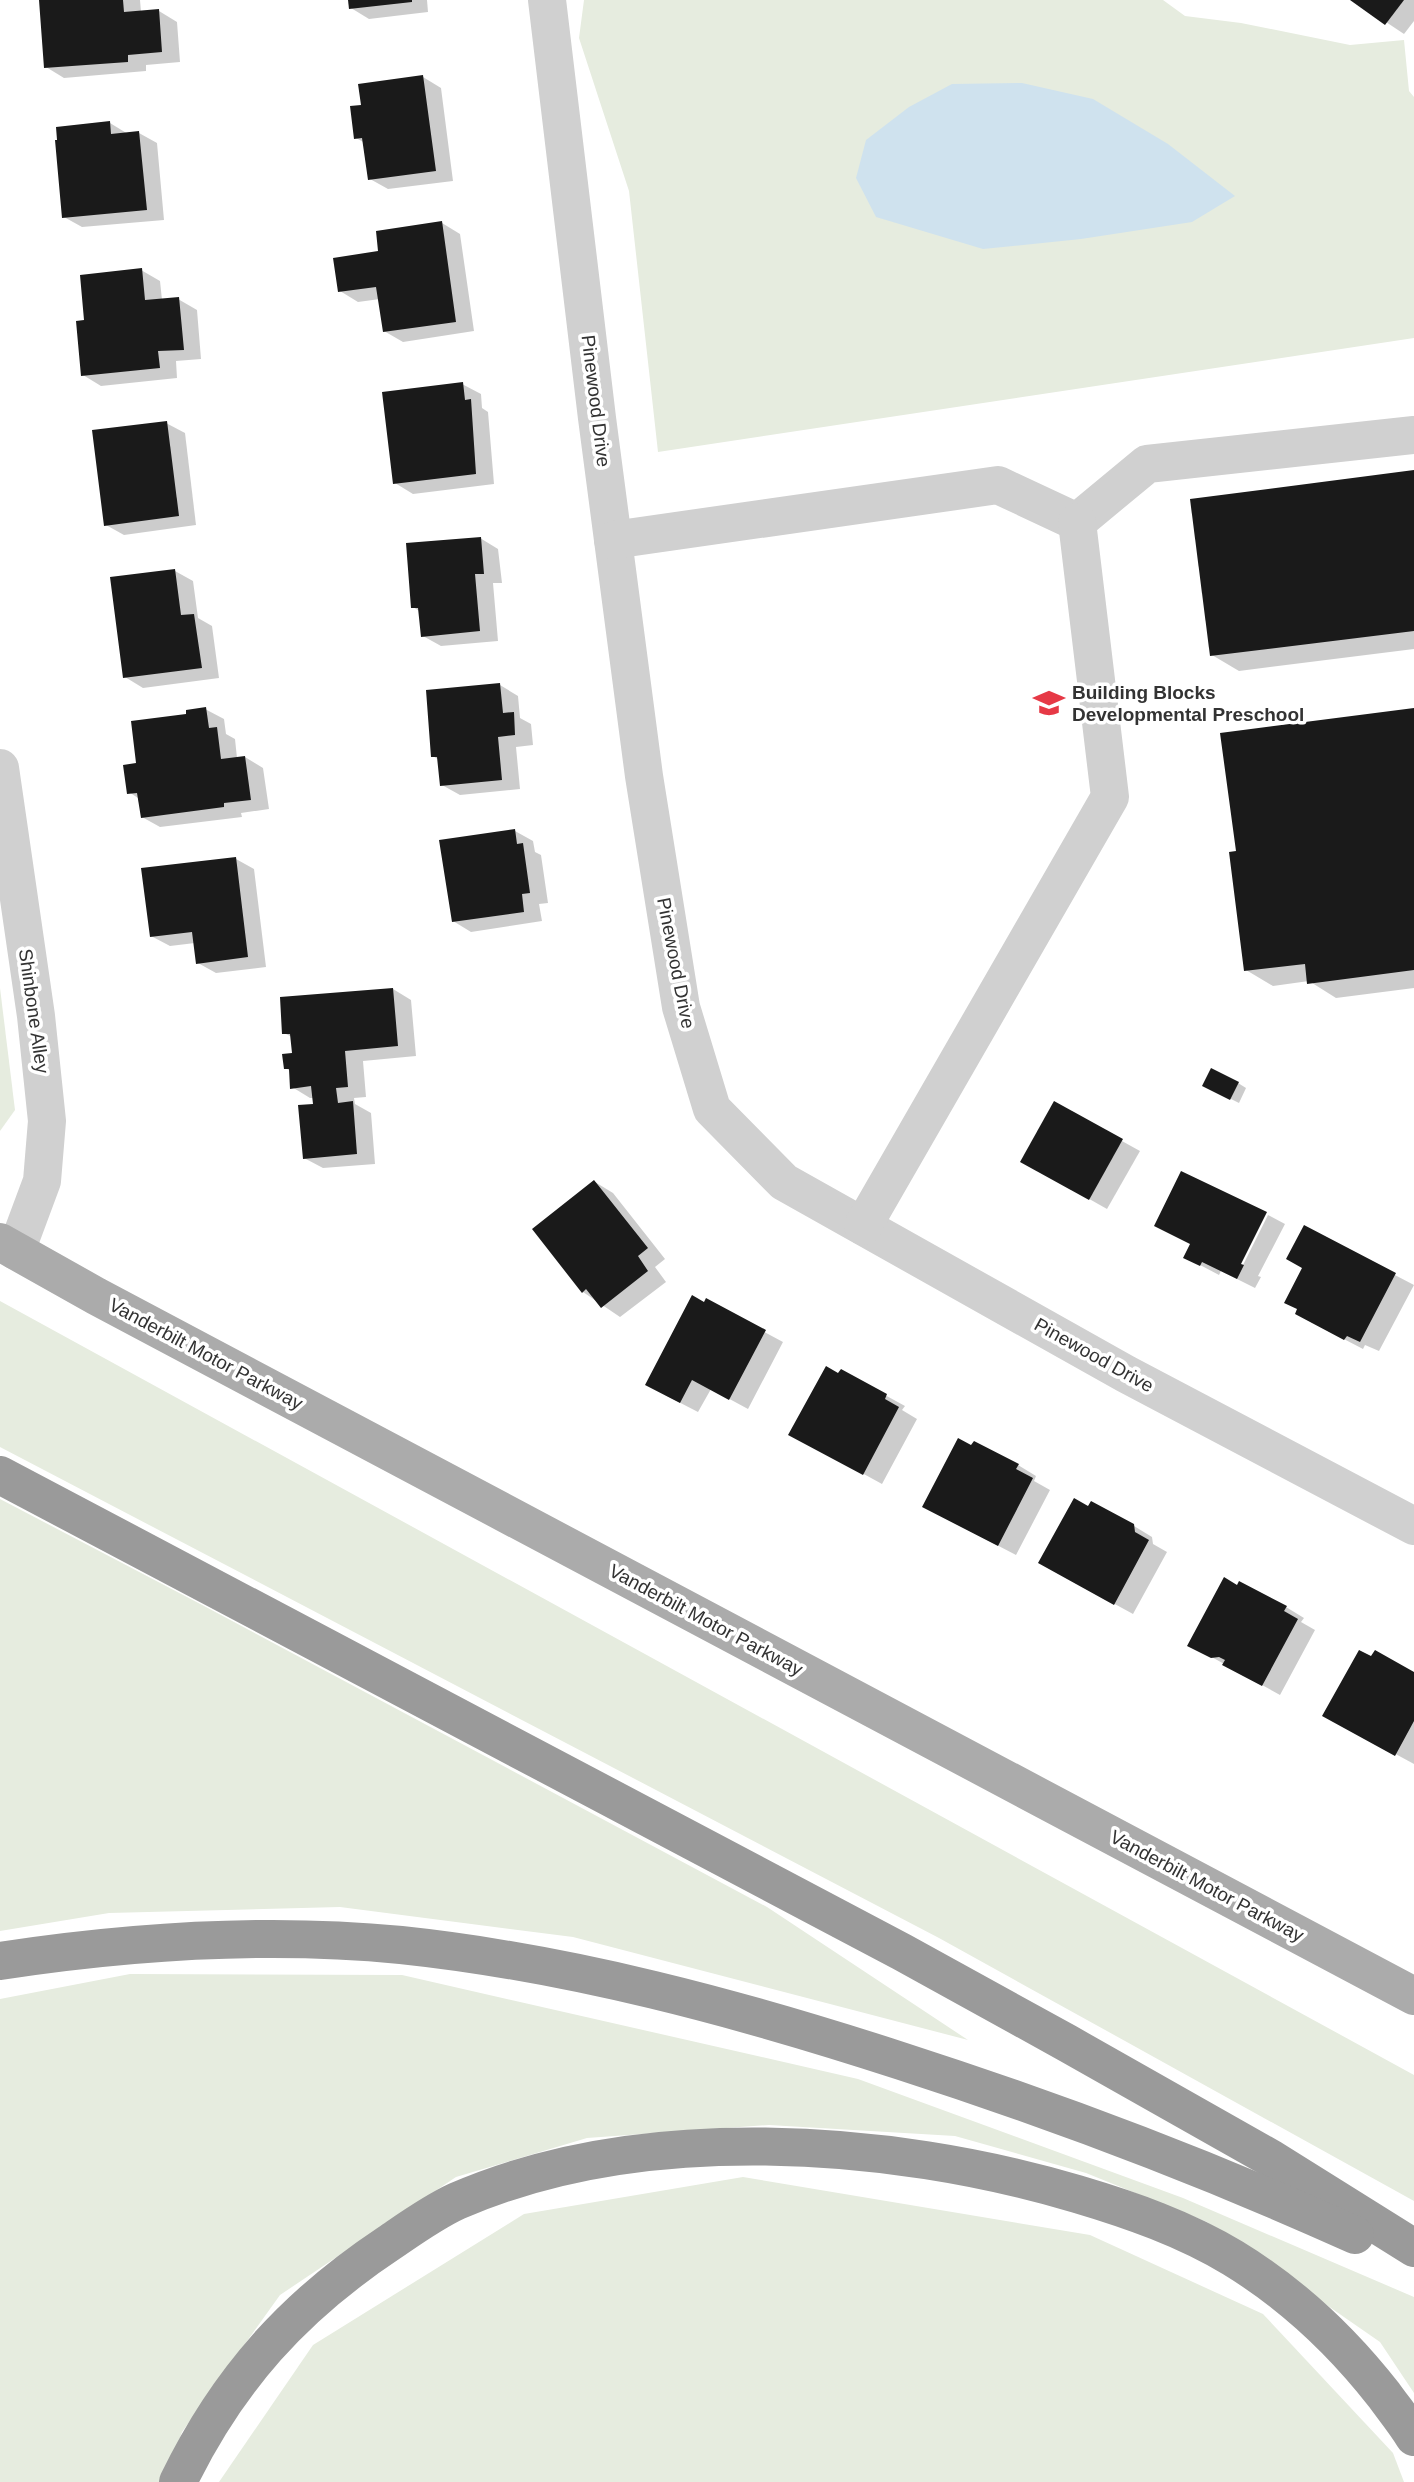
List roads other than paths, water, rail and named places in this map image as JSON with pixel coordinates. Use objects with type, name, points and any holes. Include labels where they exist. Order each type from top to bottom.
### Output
[{"type":"highway","points":[[0,1475],[902,1952],[1272,2159],[1414,2248]]},
{"type":"highway","points":[[0,1961],[81,1949],[163,1943],[298,1940],[399,1945],[553,1967],[787,2025],[1018,2099],[1173,2157],[1414,2263]]},
{"type":"highway","points":[[178,2482],[217,2412],[250,2365],[291,2320],[333,2283],[416,2225],[454,2202],[548,2170],[601,2158],[719,2148],[845,2150],[976,2167],[1108,2203],[1169,2225],[1230,2256],[1285,2292],[1335,2338],[1374,2382],[1414,2437]]},
{"type":"main road","name":"Vanderbilt Motor Parkway","points":[[8,1246],[108,1302],[1414,1996]]},
{"type":"street","name":"Pinewood Drive","points":[[547,0],[644,776],[681,1007],[712,1109],[784,1182],[1126,1374],[1414,1525]]},
{"type":"street","points":[[1077,522],[1147,464],[1414,435]]},
{"type":"street","points":[[613,540],[998,485],[1077,522]]},
{"type":"street","points":[[863,1226],[1110,797],[1077,522]]},
{"type":"street","name":"Shinbone Alley","points":[[0,768],[37,1029],[47,1121],[42,1181],[8,1246]]},
{"type":"water","points":[[1022,83],[1093,99],[1168,144],[1235,196],[1192,222],[1081,239],[983,249],[876,217],[856,178],[866,140],[909,107],[952,84]]},
{"type":"place","name":"Building Blocks Developmental Preschool","points":[[1049,703]]}]
